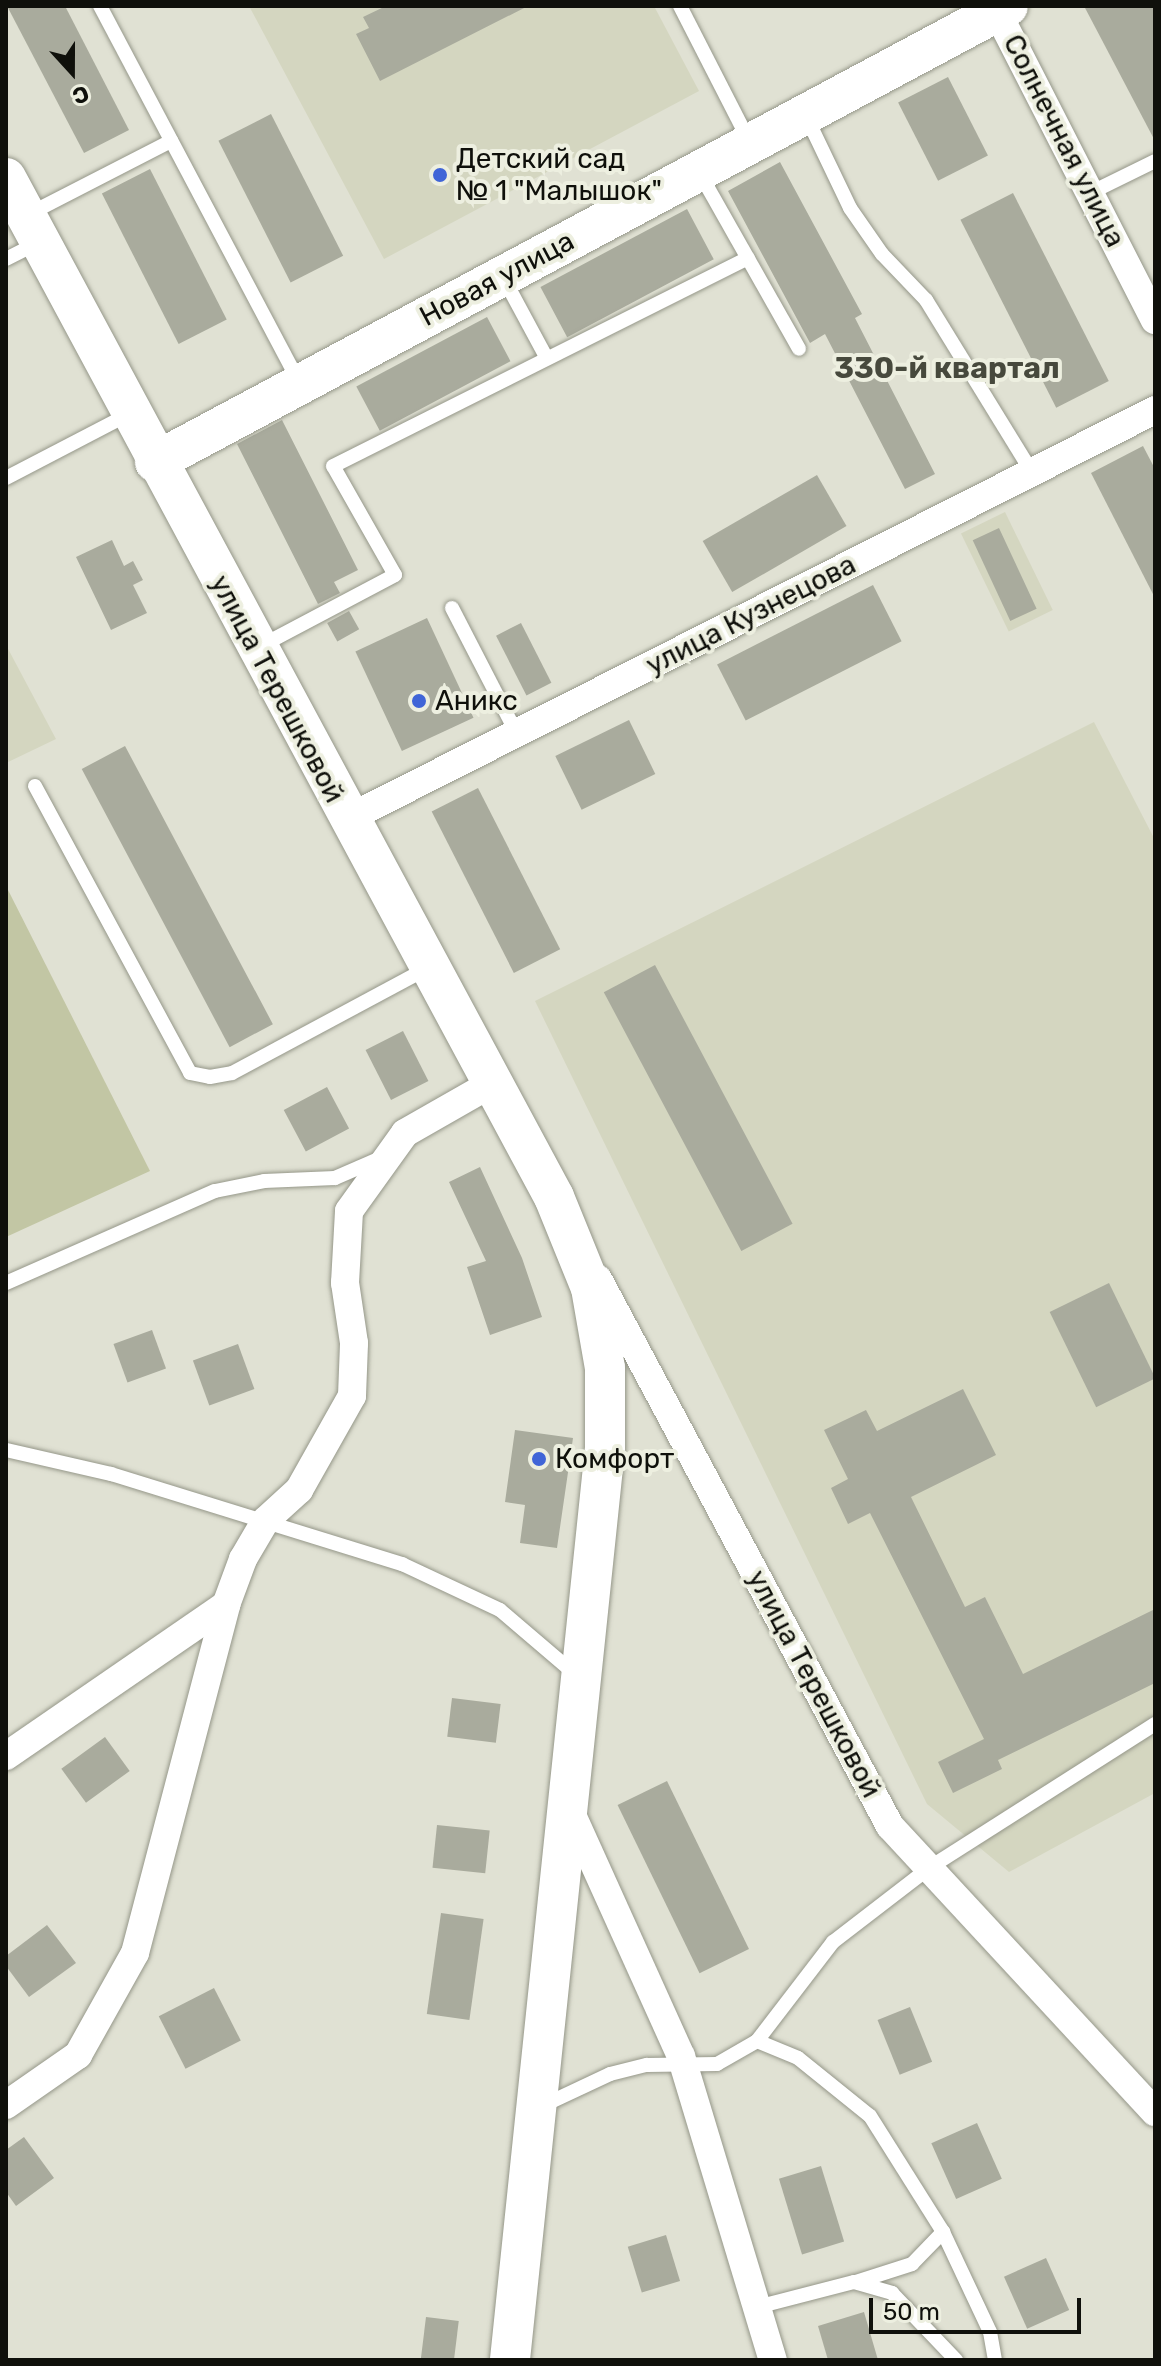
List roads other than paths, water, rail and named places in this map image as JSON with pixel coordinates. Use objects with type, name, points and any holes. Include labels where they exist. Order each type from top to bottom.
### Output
[{"type":"main road","name":"Новая улица","points":[[155,462],[1000,8]]},
{"type":"main road","name":"улица Терешковой","points":[[6,178],[23,239],[130,414],[554,1197],[591,1288],[605,1368],[605,1448],[510,2360]]},
{"type":"street","name":"Солнечная улица","points":[[1000,8],[1155,320]]},
{"type":"street","name":"улица Кузнецова","points":[[347,819],[1155,410]]},
{"type":"street","points":[[6,2105],[78,2055],[135,1953],[226,1605],[243,1559],[266,1520],[299,1490],[352,1396],[354,1343],[345,1283],[349,1211],[383,1157],[405,1133],[491,1084]]},
{"type":"street","name":"улица Терешковой","points":[[554,1197],[890,1826],[1151,2100]]},
{"type":"street","points":[[6,1756],[226,1605]]},
{"type":"street","name":"улица Терешковой","points":[[568,1805],[684,2068],[773,2360]]},
{"type":"lane","points":[[100,6],[300,384]]},
{"type":"lane","points":[[680,6],[750,144]]},
{"type":"lane","points":[[805,114],[850,208],[882,254],[926,300],[1032,472]]},
{"type":"lane","points":[[23,239],[171,141]]},
{"type":"lane","points":[[1090,193],[1155,161]]},
{"type":"lane","points":[[699,171],[799,349]]},
{"type":"lane","points":[[255,649],[395,575],[333,466],[748,258]]},
{"type":"lane","points":[[502,276],[546,357]]},
{"type":"lane","points":[[6,478],[130,414]]},
{"type":"lane","points":[[452,608],[517,734]]},
{"type":"lane","points":[[35,786],[190,1073],[210,1077],[232,1073],[428,968]]},
{"type":"lane","points":[[6,1283],[215,1191],[264,1181],[335,1178],[383,1157]]},
{"type":"lane","points":[[6,1450],[111,1474],[402,1564],[500,1610],[581,1681]]},
{"type":"lane","points":[[536,2109],[610,2074],[647,2065],[684,2068],[717,2064],[757,2041],[833,1942],[929,1868],[1155,1724]]},
{"type":"lane","points":[[757,2041],[798,2058],[870,2116],[943,2232],[990,2332],[995,2360]]},
{"type":"lane","points":[[757,2307],[912,2264],[943,2232]]},
{"type":"lane","points":[[854,2282],[892,2293],[956,2360]]},
{"type":"place","name":"Детский сад № 1 \"Малышок\"","points":[[440,175]]},
{"type":"place","name":"Аникс","points":[[419,701]]},
{"type":"place","name":"Комфорт","points":[[539,1459]]},
{"type":"district","name":"330-й квартал","points":[[947,368]]}]
